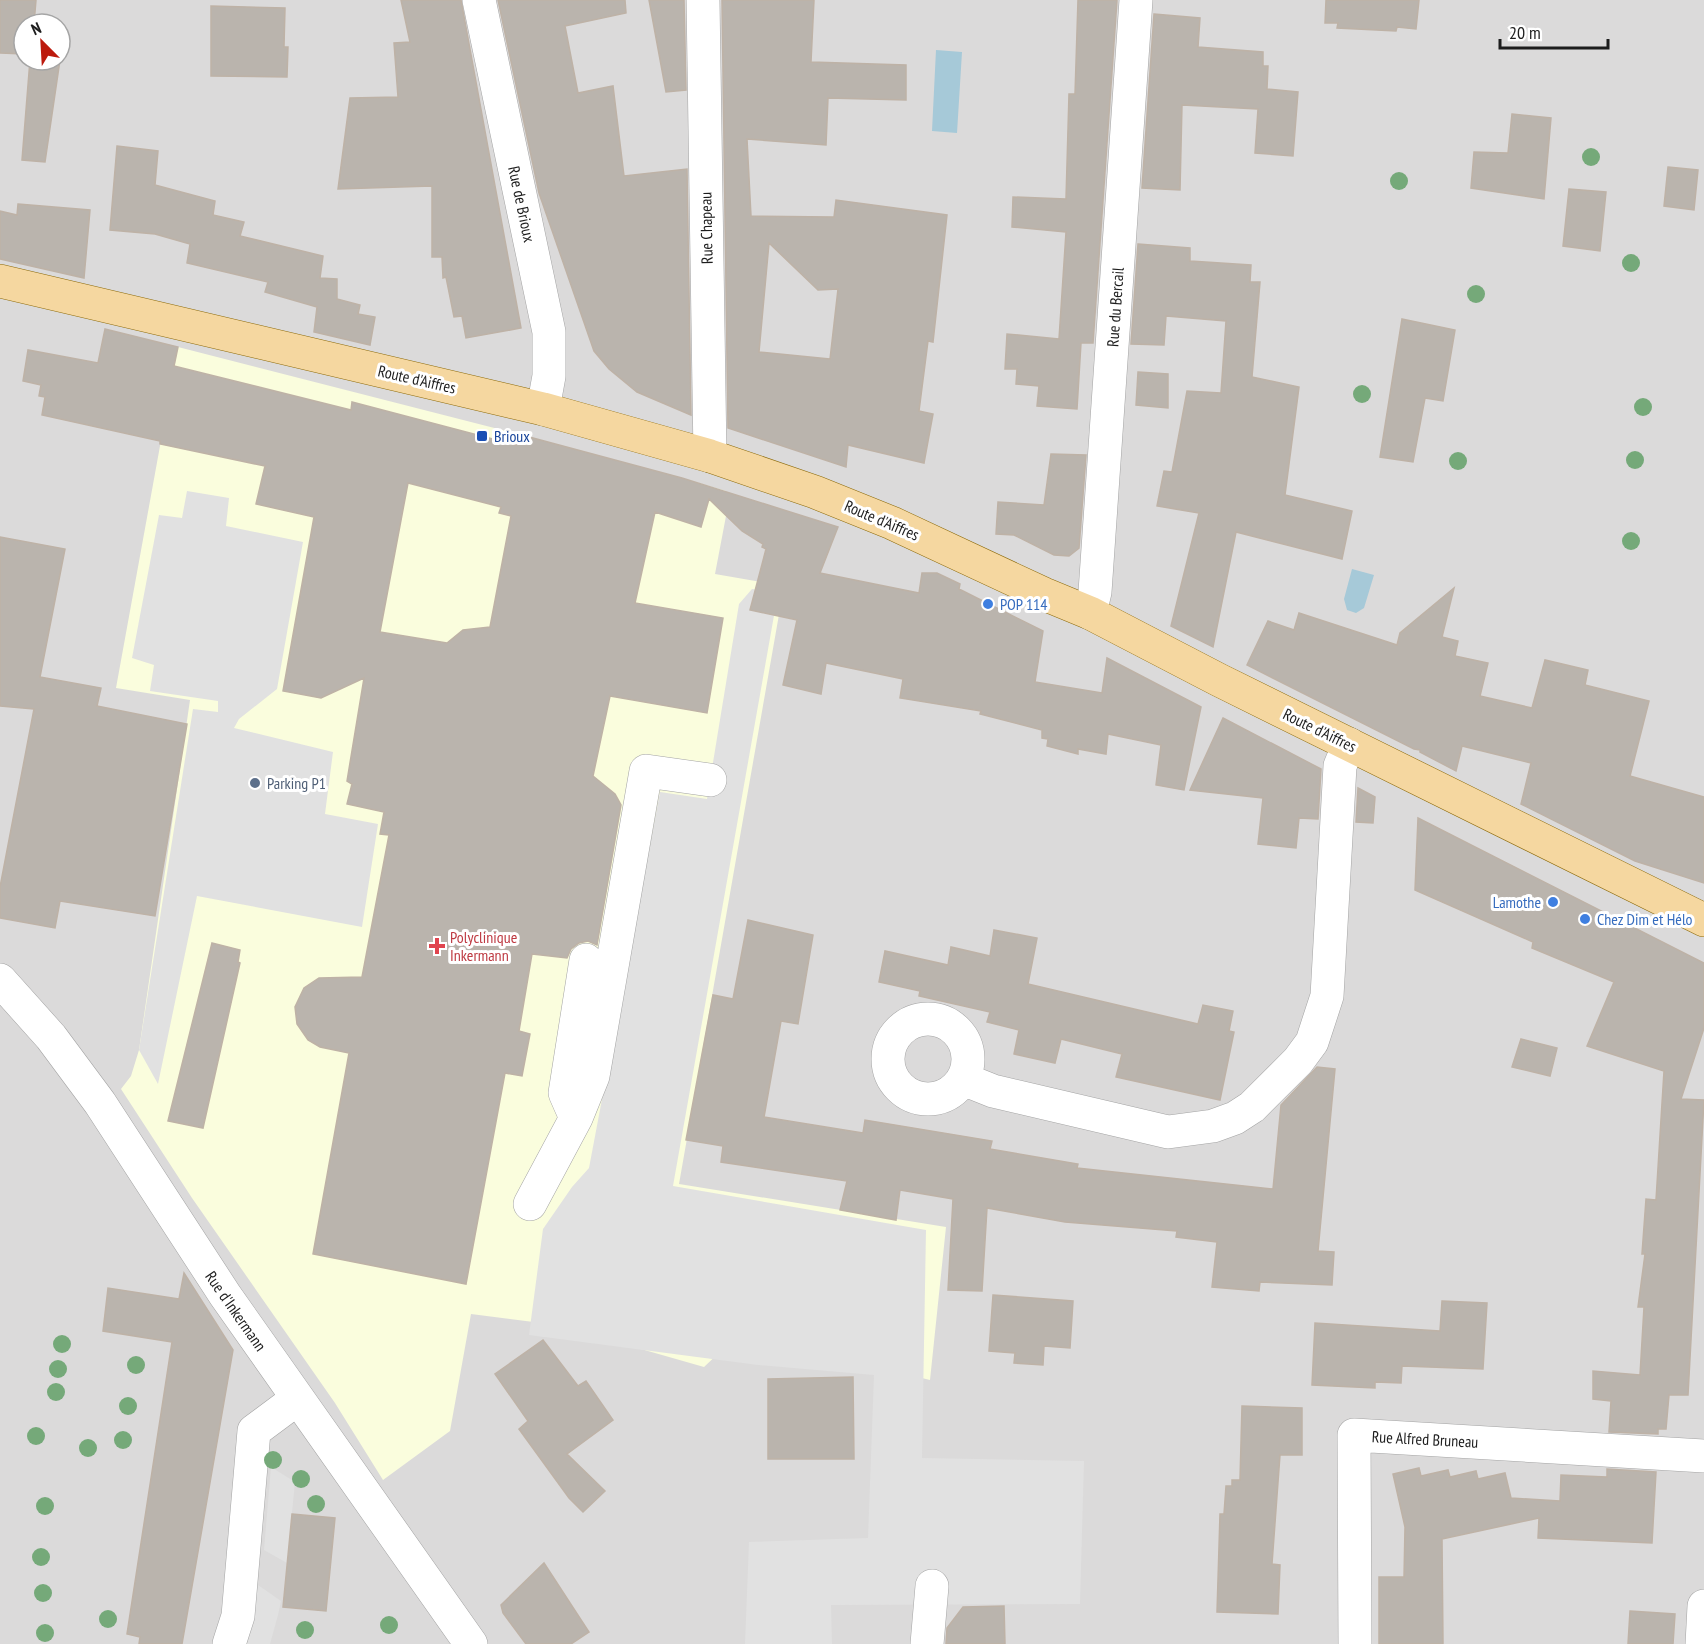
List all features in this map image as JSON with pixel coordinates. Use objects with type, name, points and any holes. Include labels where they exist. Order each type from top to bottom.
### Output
[{"type":"main road","name":"Route d'Aiffres","points":[[0,281],[543,409],[710,456],[815,492],[892,523],[1090,613],[1219,680],[1704,920]]},
{"type":"street","name":"Rue de Brioux","points":[[479,0],[549,332],[549,376],[543,409]]},
{"type":"street","name":"Rue Chapeau","points":[[703,0],[710,456]]},
{"type":"street","name":"Rue du Bercail","points":[[1090,613],[1095,592],[1136,0]]},
{"type":"street","points":[[963,1079],[993,1090],[1168,1132],[1214,1126],[1235,1118],[1252,1107],[1298,1061],[1312,1042],[1327,996],[1340,766],[1348,744]]},
{"type":"street","points":[[530,1203],[576,1118],[593,1076],[646,771],[710,780]]},
{"type":"street","points":[[576,1118],[565,1093],[586,960]]},
{"type":"street","name":"Rue d'Inkermann","points":[[0,980],[51,1037],[100,1102],[207,1268],[471,1644]]},
{"type":"street","points":[[229,1644],[238,1616],[254,1431],[297,1399]]},
{"type":"street","name":"Rue Alfred Bruneau","points":[[1355,1644],[1354,1435],[1704,1456]]},
{"type":"street","points":[[927,1644],[932,1586]]},
{"type":"street","points":[[1702,1644],[1704,1606]]},
{"type":"shaded area","points":[[0,0],[1704,0],[1704,1644],[0,1644]]},
{"type":"shaded area","name":"Polyclinique Inkermann","points":[[178,347],[518,434],[682,478],[726,491],[726,494],[730,495],[715,574],[784,586],[679,1184],[946,1227],[930,1380],[739,1334],[704,1367],[557,1325],[471,1314],[450,1431],[383,1480],[335,1403],[192,1198],[121,1089],[131,1076],[139,1050],[190,700],[116,688]]},
{"type":"shaded area","name":"Parking P1","points":[[187,491],[229,498],[226,526],[303,542],[277,689],[239,719],[234,728],[333,752],[325,814],[378,824],[362,927],[197,896],[158,1084],[139,1050],[193,709],[218,712],[218,701],[150,691],[154,665],[132,658],[159,515],[182,518]]},
{"type":"shaded area","points":[[752,589],[778,593],[673,1186],[926,1230],[922,1458],[1084,1461],[1080,1604],[831,1605],[832,1644],[745,1644],[749,1542],[868,1538],[874,1375],[758,1365],[529,1335],[543,1229],[572,1187],[589,1168],[660,792],[707,799],[739,604]]},
{"type":"shaded area","points":[[271,1467],[295,1482],[287,1563],[264,1550]]},
{"type":"shaded area","points":[[258,1585],[281,1601],[278,1615],[270,1644],[244,1644]]},
{"type":"water","points":[[936,50],[962,52],[957,133],[932,131]]},
{"type":"water","points":[[1352,569],[1374,575],[1364,608],[1356,613],[1347,610],[1344,599]]},
{"type":"building","points":[[0,0],[36,0],[35,12],[12,12],[12,54],[0,53]]},
{"type":"building","points":[[401,0],[461,0],[521,328],[466,338],[462,316],[454,317],[446,277],[443,278],[442,257],[432,257],[432,186],[338,189],[350,98],[398,97],[394,43],[410,42]]},
{"type":"building","points":[[498,0],[625,0],[626,13],[565,26],[578,93],[613,86],[624,176],[687,169],[691,415],[637,392],[609,369],[594,351],[539,193]]},
{"type":"building","points":[[649,0],[684,0],[686,90],[666,92]]},
{"type":"building","points":[[722,0],[814,0],[811,62],[906,65],[906,100],[828,98],[826,145],[747,139],[751,216],[834,217],[836,200],[947,215],[933,342],[928,341],[919,411],[933,414],[924,463],[848,445],[846,467],[728,428]],"holes":[[[769,243],[818,290],[838,289],[830,359],[759,352]]]},
{"type":"building","points":[[1078,0],[1117,0],[1093,343],[1081,343],[1077,409],[1037,406],[1039,386],[1016,384],[1017,369],[1005,369],[1007,334],[1059,339],[1066,232],[1012,227],[1013,197],[1066,199],[1069,94],[1075,94]]},
{"type":"building","points":[[1326,0],[1419,0],[1416,29],[1397,27],[1396,31],[1337,28],[1338,23],[1325,23]]},
{"type":"building","points":[[211,6],[285,8],[284,47],[288,47],[287,77],[211,76]]},
{"type":"building","points":[[1154,14],[1200,18],[1198,47],[1263,52],[1263,66],[1268,66],[1267,89],[1298,92],[1293,156],[1255,153],[1258,109],[1182,105],[1180,190],[1142,188]]},
{"type":"building","points":[[29,72],[58,72],[45,162],[22,160]]},
{"type":"building","points":[[1512,114],[1551,118],[1544,199],[1471,188],[1474,152],[1508,153]]},
{"type":"building","points":[[117,146],[158,151],[155,185],[215,201],[213,215],[244,222],[240,236],[323,256],[320,278],[337,279],[337,299],[360,305],[358,314],[375,317],[370,345],[314,332],[317,307],[265,292],[268,282],[187,263],[190,244],[155,234],[110,230]]},
{"type":"building","points":[[1668,167],[1698,170],[1694,210],[1664,206]]},
{"type":"building","points":[[1569,189],[1606,192],[1600,251],[1563,246]]},
{"type":"building","points":[[18,204],[90,210],[84,278],[0,259],[0,211],[17,215]]},
{"type":"building","points":[[1138,244],[1190,248],[1190,261],[1251,265],[1250,282],[1260,282],[1252,377],[1299,387],[1285,495],[1352,511],[1342,559],[1236,532],[1213,647],[1171,626],[1199,513],[1157,506],[1164,471],[1172,472],[1187,391],[1221,393],[1226,321],[1166,316],[1164,345],[1131,344]]},
{"type":"building","points":[[1402,319],[1455,330],[1443,401],[1425,398],[1413,462],[1380,457]]},
{"type":"building","points":[[105,329],[178,347],[174,366],[351,410],[352,402],[516,445],[518,434],[682,478],[838,527],[820,573],[919,593],[922,573],[937,573],[960,584],[959,589],[1043,631],[1035,682],[1102,693],[1107,658],[1201,707],[1184,790],[1156,785],[1161,745],[1108,734],[1106,754],[1078,749],[1078,754],[1047,746],[1048,739],[1042,738],[1042,730],[980,714],[981,711],[900,698],[903,679],[826,663],[821,694],[783,685],[797,620],[750,610],[766,549],[762,547],[763,544],[742,531],[709,499],[701,527],[655,512],[635,603],[723,618],[707,713],[610,696],[593,776],[615,794],[621,805],[597,945],[588,941],[579,943],[571,949],[567,958],[532,954],[519,1031],[530,1034],[522,1076],[505,1073],[466,1284],[313,1254],[349,1053],[320,1047],[308,1040],[297,1024],[295,1007],[304,988],[319,978],[362,977],[389,835],[380,834],[384,812],[347,804],[352,784],[347,781],[364,678],[321,698],[283,691],[314,517],[256,504],[265,466],[160,444],[160,441],[42,415],[45,397],[39,396],[41,385],[23,381],[28,350],[98,363]],"holes":[[[408,483],[501,507],[499,513],[511,516],[490,627],[463,630],[447,643],[380,632]]]},
{"type":"building","points":[[1138,372],[1168,374],[1168,408],[1136,405]]},
{"type":"building","points":[[1051,454],[1086,455],[1079,548],[1069,556],[1054,555],[1014,535],[996,534],[998,502],[1044,505]]},
{"type":"building","points":[[0,537],[65,549],[40,677],[101,688],[97,706],[187,724],[155,916],[60,901],[55,928],[0,918],[0,887],[34,709],[0,706]]},
{"type":"building","points":[[1454,588],[1442,637],[1458,641],[1455,656],[1488,663],[1480,696],[1532,708],[1545,660],[1588,670],[1585,685],[1649,701],[1630,776],[1704,797],[1704,883],[1635,861],[1521,804],[1531,763],[1462,746],[1456,771],[1420,750],[1247,665],[1268,621],[1294,630],[1299,613],[1397,645],[1400,633]]},
{"type":"building","points":[[1223,718],[1321,769],[1318,819],[1299,818],[1296,848],[1258,844],[1263,798],[1190,790]]},
{"type":"building","points":[[1358,788],[1375,797],[1373,823],[1356,822]]},
{"type":"building","points":[[1418,818],[1704,963],[1704,1028],[1681,1099],[1704,1100],[1688,1395],[1669,1395],[1666,1429],[1658,1429],[1658,1434],[1609,1432],[1611,1401],[1593,1399],[1593,1371],[1640,1375],[1644,1307],[1638,1307],[1645,1254],[1642,1254],[1646,1199],[1656,1200],[1664,1071],[1587,1046],[1614,982],[1532,948],[1533,942],[1415,890]]},
{"type":"building","points":[[748,920],[813,935],[798,1024],[781,1021],[764,1117],[863,1133],[865,1120],[992,1141],[990,1149],[1078,1164],[1077,1168],[1273,1189],[1281,1105],[1317,1067],[1335,1069],[1318,1251],[1334,1252],[1332,1285],[1260,1282],[1259,1291],[1212,1287],[1217,1242],[1176,1237],[1177,1231],[1065,1222],[987,1208],[982,1291],[948,1290],[953,1199],[900,1190],[896,1220],[840,1210],[847,1181],[721,1162],[723,1146],[686,1140],[713,995],[733,999]]},
{"type":"building","points":[[994,930],[1037,938],[1028,984],[1198,1024],[1203,1005],[1233,1011],[1229,1031],[1234,1032],[1220,1100],[1116,1077],[1122,1054],[1061,1039],[1055,1063],[1014,1054],[1019,1030],[987,1022],[990,1012],[919,996],[920,991],[879,982],[885,951],[948,965],[951,947],[990,956]]},
{"type":"building","points":[[212,943],[240,950],[238,962],[240,963],[203,1128],[168,1121]]},
{"type":"building","points":[[1521,1039],[1557,1048],[1550,1076],[1512,1067]]},
{"type":"building","points":[[184,1273],[233,1350],[182,1644],[139,1644],[140,1637],[127,1634],[172,1342],[103,1331],[108,1288],[179,1299]]},
{"type":"building","points":[[993,1295],[1073,1301],[1070,1348],[1044,1346],[1043,1365],[1014,1363],[1015,1353],[989,1351]]},
{"type":"building","points":[[1442,1301],[1487,1303],[1483,1369],[1402,1366],[1401,1383],[1375,1382],[1375,1388],[1312,1385],[1315,1323],[1440,1331]]},
{"type":"building","points":[[543,1340],[578,1386],[586,1381],[613,1420],[567,1454],[605,1491],[583,1512],[569,1498],[519,1429],[528,1421],[495,1374]]},
{"type":"building","points":[[853,1377],[854,1459],[768,1459],[768,1379]]},
{"type":"building","points":[[1242,1406],[1302,1408],[1302,1455],[1280,1455],[1272,1564],[1280,1565],[1278,1614],[1217,1612],[1220,1514],[1224,1514],[1226,1486],[1232,1486],[1232,1480],[1240,1480]]},
{"type":"building","points":[[1419,1468],[1421,1476],[1448,1470],[1450,1477],[1476,1471],[1478,1479],[1505,1473],[1511,1498],[1560,1501],[1561,1475],[1607,1477],[1607,1469],[1656,1472],[1652,1543],[1538,1538],[1539,1518],[1442,1539],[1443,1644],[1379,1644],[1379,1577],[1404,1577],[1405,1527],[1393,1474]]},
{"type":"building","points":[[292,1514],[335,1518],[326,1611],[283,1607]]},
{"type":"building","points":[[544,1563],[589,1632],[571,1644],[526,1644],[503,1613],[501,1605]]},
{"type":"building","points":[[1004,1606],[1005,1644],[946,1644],[947,1628],[963,1607]]},
{"type":"building","points":[[1630,1611],[1675,1614],[1673,1644],[1628,1644]]},
{"type":"place","name":"Brioux","points":[[482,436]]},
{"type":"place","name":"POP 114","points":[[988,604]]},
{"type":"place","name":"Parking P1","points":[[255,783]]},
{"type":"place","name":"Lamothe","points":[[1553,902]]},
{"type":"place","name":"Chez Dim et Hélo","points":[[1585,919]]},
{"type":"place","name":"Polyclinique Inkermann","points":[[437,946]]}]
